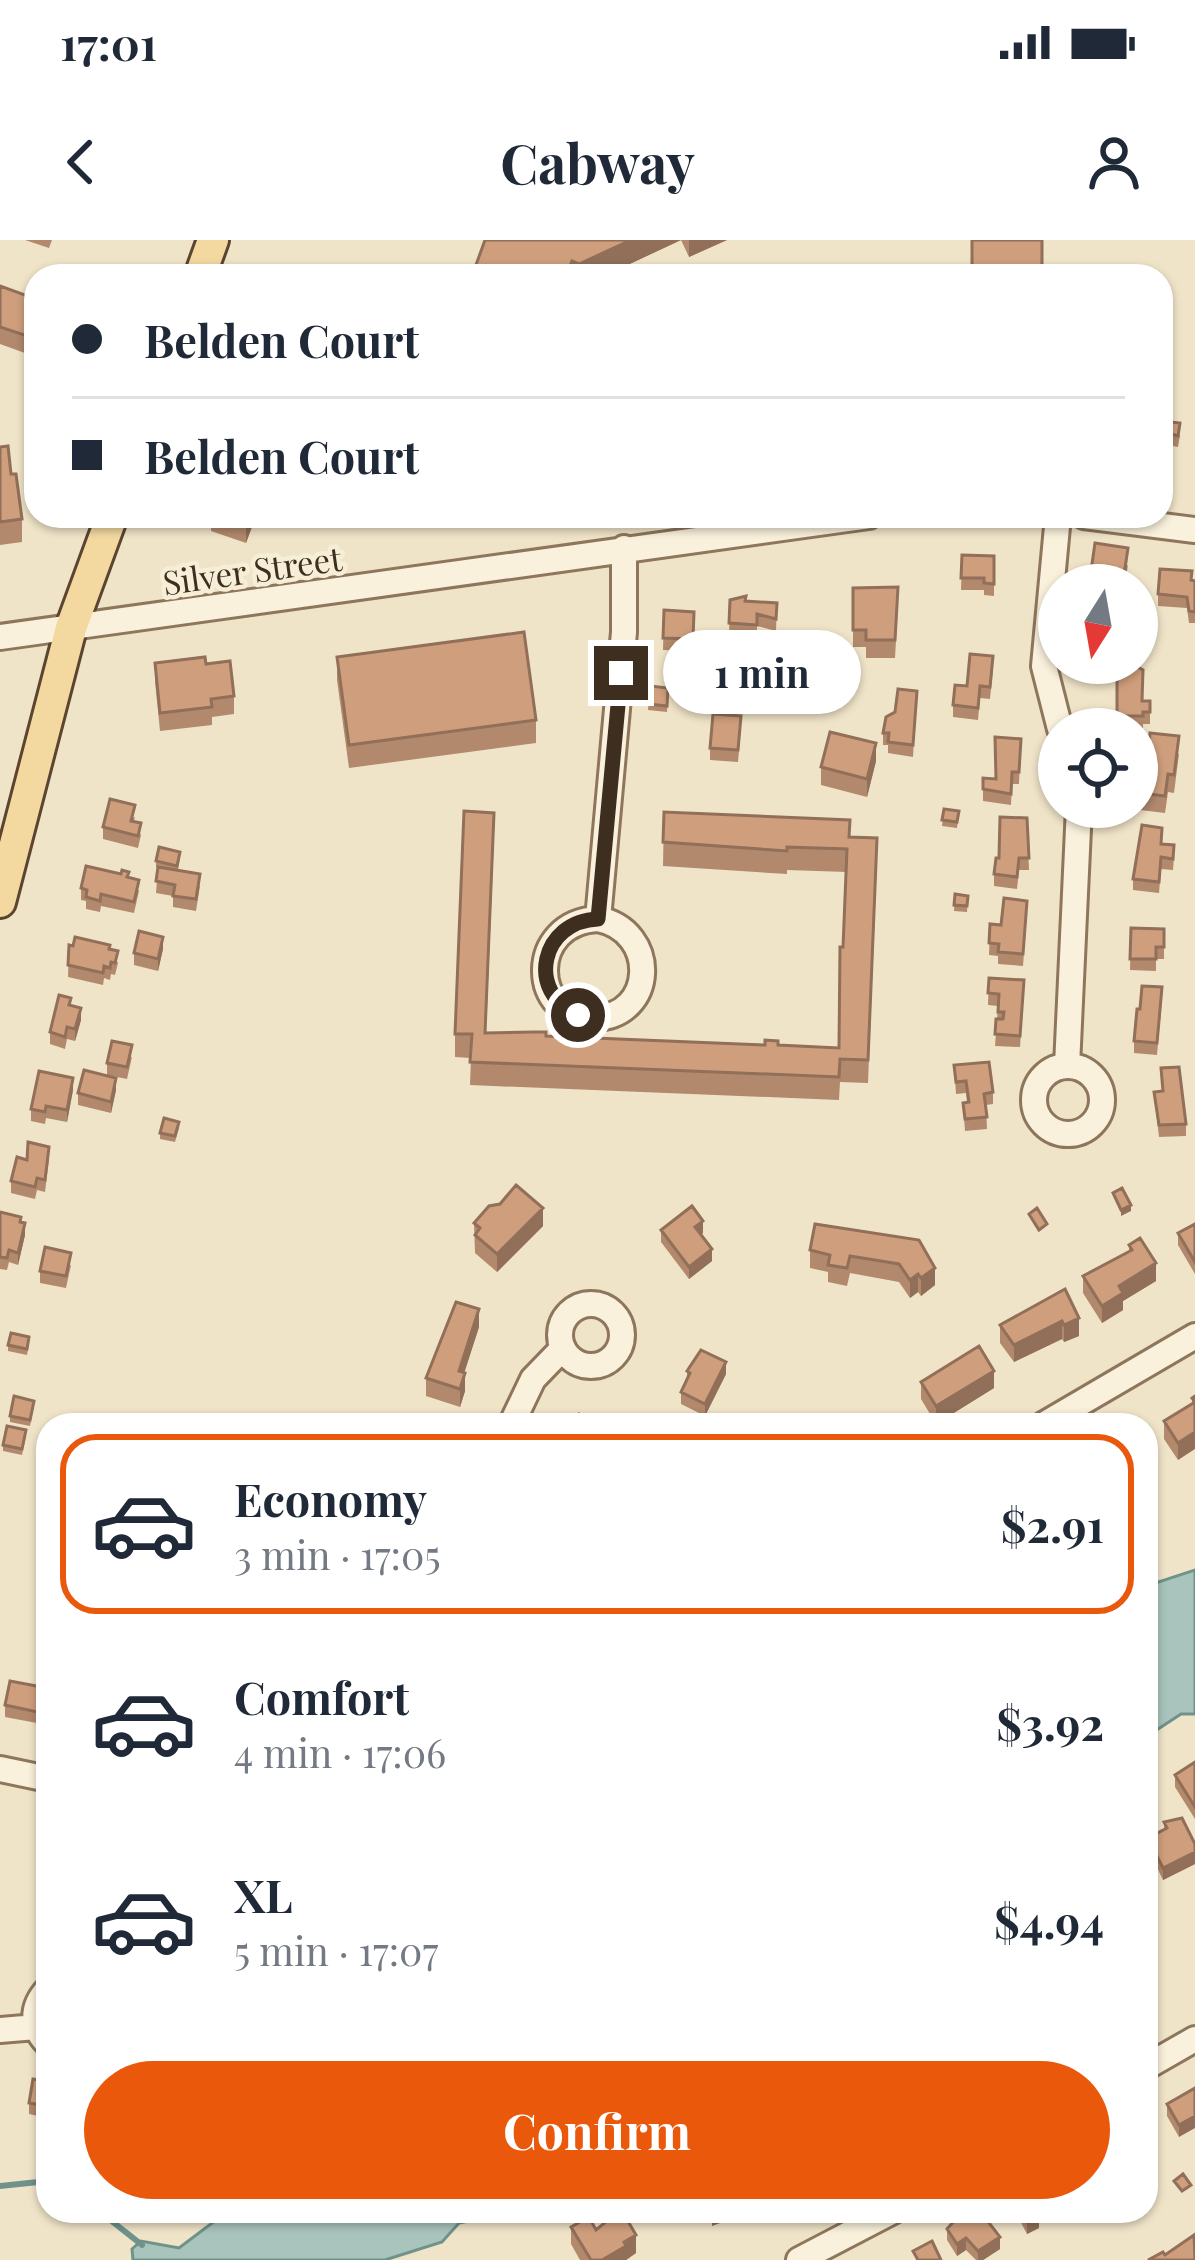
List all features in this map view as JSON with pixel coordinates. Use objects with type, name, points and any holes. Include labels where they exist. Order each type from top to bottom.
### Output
[{"type":"main road","points":[[0,902],[71,628],[108,528]]},
{"type":"street","name":"Silver Street","points":[[0,637],[777,528]]},
{"type":"street","points":[[1055,708],[1044,666],[1057,528]]},
{"type":"street","points":[[598,919],[625,632],[624,548]]},
{"type":"street","points":[[1067,1066],[1078,828]]},
{"type":"street","points":[[598,919],[626,932],[639,948],[643,969],[639,989],[626,1006],[608,1016],[587,1018],[568,1011],[553,997],[545,978],[545,958],[568,926],[598,919]]},
{"type":"street","points":[[1063,1413],[1195,1336]]},
{"type":"street","points":[[516,1413],[532,1379],[563,1348]]},
{"type":"street","points":[[0,1769],[36,1776]]},
{"type":"street","points":[[0,2030],[36,2035]]},
{"type":"street","points":[[1158,2060],[1195,2039]]},
{"type":"street","points":[[799,2260],[870,2223]]},
{"type":"water","points":[[1195,1570],[1195,1714],[1181,1714],[1158,1729],[1158,1582]]},
{"type":"water","points":[[212,2223],[459,2223],[442,2242],[385,2260],[133,2260],[132,2249],[141,2241],[179,2248]]},
{"type":"building","points":[[485,240],[631,240],[579,264],[476,264]]},
{"type":"building","points":[[972,240],[1042,240],[1042,264],[972,264]]},
{"type":"building","points":[[0,286],[24,295],[24,335],[0,327]]},
{"type":"building","points":[[8,446],[22,519],[0,522],[0,447]]},
{"type":"building","points":[[1095,543],[1128,548],[1126,564],[1092,564]]},
{"type":"building","points":[[962,555],[994,556],[994,584],[984,583],[984,578],[961,578]]},
{"type":"building","points":[[1160,569],[1192,571],[1195,612],[1189,611],[1187,597],[1158,594]]},
{"type":"building","points":[[898,587],[895,640],[866,640],[866,630],[853,630],[853,588]]},
{"type":"building","points":[[746,596],[745,601],[777,603],[776,619],[757,614],[757,625],[729,623],[730,600]]},
{"type":"building","points":[[664,610],[694,612],[693,639],[663,638]]},
{"type":"building","points":[[524,632],[536,720],[349,745],[337,657]]},
{"type":"building","points":[[970,654],[993,656],[990,687],[980,686],[978,708],[953,705],[955,685],[967,686]]},
{"type":"building","points":[[205,657],[206,664],[230,661],[234,696],[211,699],[212,707],[160,713],[155,663]]},
{"type":"building","points":[[1117,684],[1143,684],[1142,701],[1150,701],[1150,708],[1117,708]]},
{"type":"building","points":[[650,686],[668,688],[667,706],[648,704]]},
{"type":"building","points":[[898,689],[917,691],[913,745],[888,742],[889,733],[883,733],[886,717],[895,712]]},
{"type":"building","points":[[713,714],[741,716],[738,750],[710,748]]},
{"type":"building","points":[[830,732],[876,743],[867,779],[821,767]]},
{"type":"building","points":[[1158,734],[1179,736],[1174,775],[1168,774],[1165,796],[1158,795]]},
{"type":"building","points":[[995,737],[1021,739],[1019,772],[1012,772],[1011,794],[983,789],[983,778],[996,779]]},
{"type":"building","points":[[110,799],[135,805],[131,821],[141,823],[138,836],[103,827]]},
{"type":"building","points":[[944,809],[959,811],[957,822],[942,820]]},
{"type":"building","points":[[464,811],[494,813],[485,1033],[546,1032],[546,1036],[765,1045],[765,1040],[839,1048],[847,849],[787,847],[787,851],[663,842],[664,812],[850,820],[849,837],[877,838],[868,1060],[840,1059],[839,1077],[470,1062],[472,1034],[455,1034]]},
{"type":"building","points":[[1000,817],[1027,818],[1029,858],[1019,858],[1017,877],[994,874]]},
{"type":"building","points":[[1142,828],[1162,828],[1161,844],[1174,845],[1173,859],[1161,857],[1159,882],[1133,879]]},
{"type":"building","points":[[159,847],[180,852],[177,866],[156,861]]},
{"type":"building","points":[[86,866],[129,872],[127,877],[139,880],[134,902],[101,894],[100,901],[86,897],[87,890],[81,888]]},
{"type":"building","points":[[158,867],[200,874],[196,899],[173,896],[175,885],[156,881]]},
{"type":"building","points":[[955,894],[968,896],[967,906],[954,905]]},
{"type":"building","points":[[1004,898],[1027,901],[1023,954],[998,952],[999,944],[989,943],[990,924],[1001,925]]},
{"type":"building","points":[[1131,928],[1164,929],[1164,947],[1156,947],[1156,959],[1130,959]]},
{"type":"building","points":[[139,931],[163,937],[158,959],[134,953]]},
{"type":"building","points":[[75,937],[110,945],[109,949],[118,951],[115,963],[104,966],[103,973],[68,965],[69,945],[73,946]]},
{"type":"building","points":[[989,978],[1024,980],[1020,1036],[995,1034],[996,1019],[1003,1019],[1004,1012],[998,1012],[999,994],[988,993]]},
{"type":"building","points":[[1142,986],[1162,987],[1157,1043],[1134,1041]]},
{"type":"building","points":[[59,995],[81,1008],[75,1029],[67,1027],[65,1037],[50,1032]]},
{"type":"building","points":[[112,1041],[132,1045],[127,1067],[107,1063]]},
{"type":"building","points":[[989,1062],[993,1092],[984,1094],[987,1117],[965,1119],[966,1081],[956,1082],[954,1065]]},
{"type":"building","points":[[1179,1067],[1186,1124],[1159,1125],[1154,1092],[1163,1091],[1161,1068]]},
{"type":"building","points":[[84,1070],[116,1078],[111,1102],[78,1093]]},
{"type":"building","points":[[39,1071],[73,1078],[67,1110],[31,1109]]},
{"type":"building","points":[[164,1118],[179,1122],[175,1136],[160,1133]]},
{"type":"building","points":[[28,1142],[49,1147],[45,1180],[37,1178],[35,1187],[11,1181],[17,1157],[27,1160]]},
{"type":"building","points":[[516,1185],[543,1208],[497,1254],[475,1235],[480,1228],[474,1223]]},
{"type":"building","points":[[1122,1188],[1131,1205],[1121,1210],[1113,1193]]},
{"type":"building","points":[[692,1206],[703,1221],[695,1227],[712,1249],[689,1267],[661,1230]]},
{"type":"building","points":[[1037,1208],[1047,1224],[1039,1230],[1029,1214]]},
{"type":"building","points":[[0,1212],[21,1217],[20,1222],[25,1223],[18,1253],[9,1250],[7,1258],[0,1257]]},
{"type":"building","points":[[815,1224],[919,1240],[935,1268],[910,1280],[899,1264],[850,1256],[847,1268],[828,1265],[830,1255],[810,1250]]},
{"type":"building","points":[[1195,1224],[1195,1262],[1178,1233]]},
{"type":"building","points":[[1140,1238],[1156,1263],[1119,1286],[1123,1293],[1102,1306],[1083,1276],[1132,1250],[1129,1245]]},
{"type":"building","points":[[45,1247],[71,1253],[66,1276],[40,1271]]},
{"type":"building","points":[[1065,1289],[1079,1318],[1064,1325],[1062,1321],[1014,1345],[1000,1325]]},
{"type":"building","points":[[456,1302],[479,1309],[459,1371],[465,1373],[460,1389],[426,1378]]},
{"type":"building","points":[[11,1333],[29,1337],[27,1349],[8,1345]]},
{"type":"building","points":[[979,1346],[994,1371],[936,1406],[921,1382]]},
{"type":"building","points":[[701,1350],[726,1362],[705,1404],[681,1392],[687,1371]]},
{"type":"building","points":[[14,1396],[34,1401],[30,1420],[10,1416]]},
{"type":"building","points":[[1195,1402],[1195,1432],[1178,1443],[1164,1421]]},
{"type":"building","points":[[7,1426],[26,1430],[22,1449],[3,1445]]},
{"type":"building","points":[[10,1681],[36,1686],[36,1712],[5,1705]]},
{"type":"building","points":[[1195,1762],[1195,1807],[1175,1775]]},
{"type":"building","points":[[1182,1818],[1195,1852],[1163,1868],[1158,1833],[1167,1828],[1164,1822]]},
{"type":"building","points":[[33,2079],[36,2080],[36,2104],[29,2103]]},
{"type":"building","points":[[1195,2088],[1195,2116],[1179,2125],[1167,2104]]},
{"type":"building","points":[[1183,2174],[1191,2185],[1182,2191],[1174,2181]]},
{"type":"building","points":[[592,2223],[596,2230],[604,2223],[629,2223],[636,2235],[602,2260],[591,2260],[571,2227]]},
{"type":"building","points":[[952,2223],[989,2223],[1000,2237],[978,2251],[966,2238],[957,2244],[947,2229]]},
{"type":"building","points":[[1194,2235],[1195,2260],[1148,2260],[1165,2255]]},
{"type":"building","points":[[932,2241],[941,2260],[918,2260],[913,2251]]},
{"type":"waterway","points":[[0,2186],[36,2182]]},
{"type":"waterway","points":[[114,2223],[142,2245]]},
{"type":"route","points":[[578,1015],[553,997],[545,978],[545,958],[568,926],[598,919],[621,673]]}]
